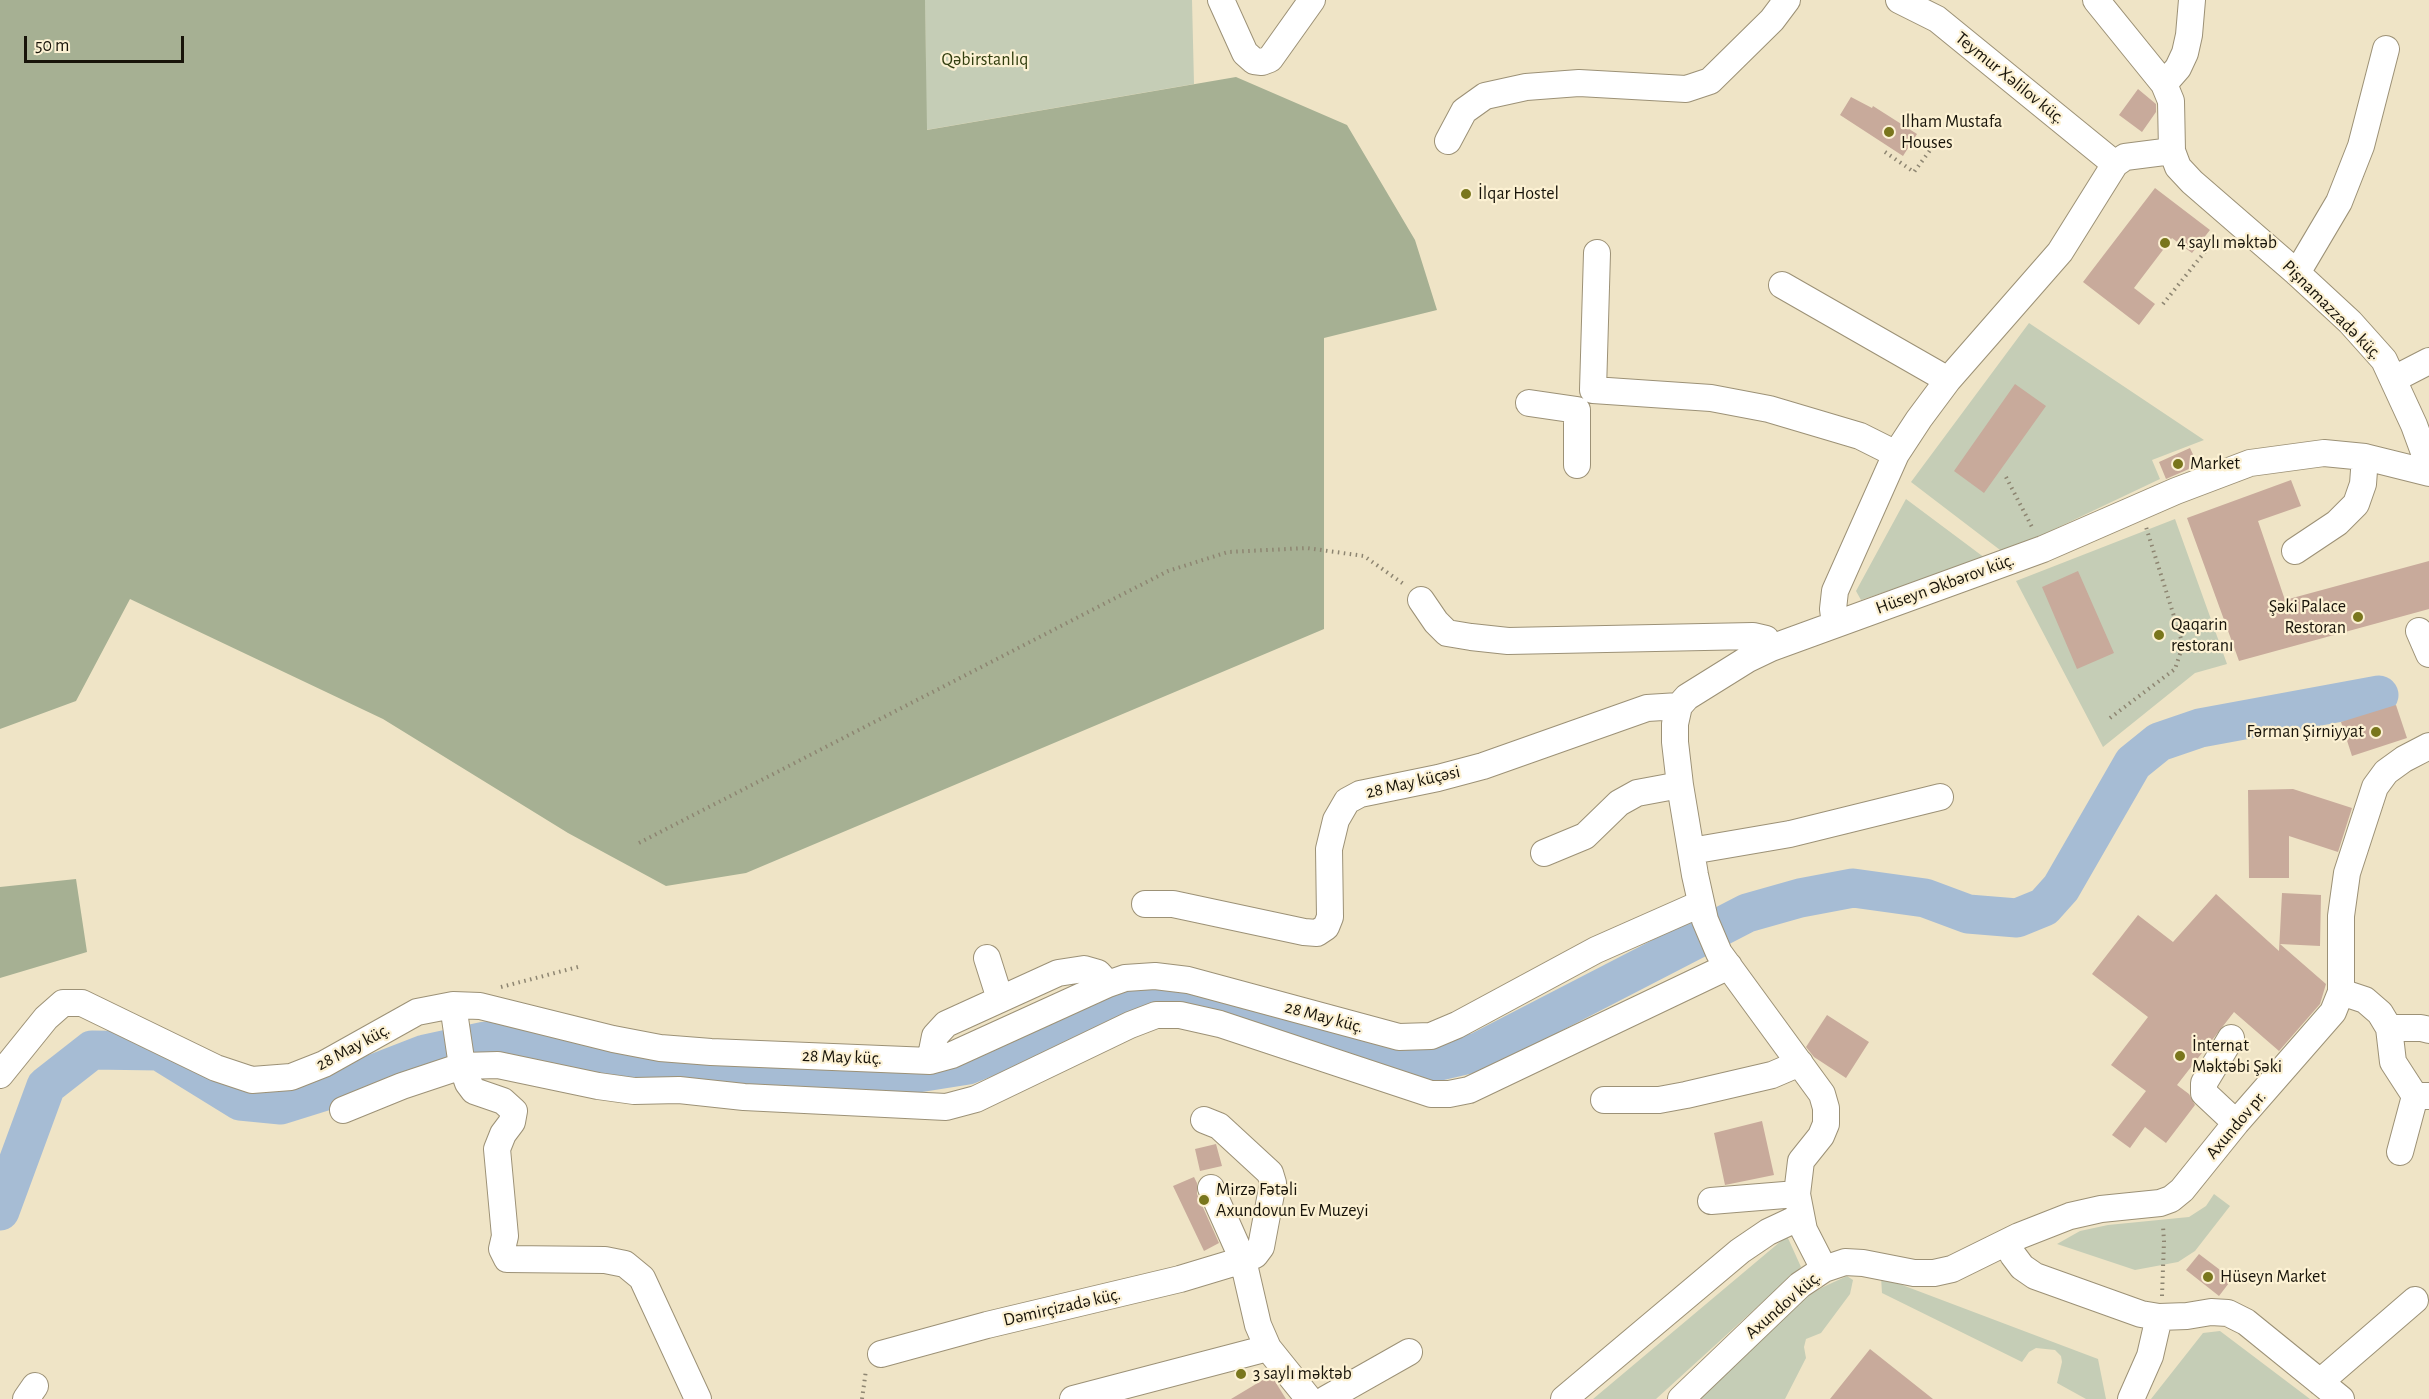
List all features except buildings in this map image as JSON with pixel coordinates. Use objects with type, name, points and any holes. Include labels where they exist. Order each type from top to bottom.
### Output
[{"type":"street","points":[[1221,0],[1245,53],[1254,61],[1262,62],[1270,59],[1312,0]]},
{"type":"street","points":[[1448,141],[1464,111],[1485,96],[1526,87],[1579,83],[1686,88],[1710,81],[1772,20],[1787,0]]},
{"type":"street","name":"Teymur Xəlilov küç.","points":[[1899,0],[1937,19],[2115,164]]},
{"type":"street","points":[[1835,624],[1835,591],[1896,454],[1948,380],[2061,252],[2115,164],[2125,157],[2172,151],[2173,114],[2171,101],[2164,84],[2096,0]]},
{"type":"street","points":[[2164,84],[2178,68],[2185,53],[2192,0]]},
{"type":"street","points":[[2297,273],[2339,202],[2361,146],[2386,49]]},
{"type":"street","name":"Pişnamazzadə küç.","points":[[2172,151],[2178,167],[2192,182],[2350,322],[2384,360],[2414,425],[2429,466]]},
{"type":"street","points":[[1577,465],[1577,410],[1593,390],[1597,254]]},
{"type":"street","points":[[1782,285],[1948,380]]},
{"type":"street","points":[[2394,379],[2429,361]]},
{"type":"street","points":[[1593,390],[1711,398],[1769,409],[1860,436],[1896,454]]},
{"type":"street","points":[[1529,403],[1577,410]]},
{"type":"street","name":"Hüseyn Əkbərov küç.","points":[[1679,706],[1687,698],[1728,672],[1771,648],[2043,549],[2139,507],[2250,463],[2324,453],[2365,457],[2429,473]]},
{"type":"street","points":[[2295,552],[2337,523],[2356,504],[2364,484],[2365,457]]},
{"type":"street","points":[[1421,600],[1436,622],[1448,633],[1471,637],[1508,641],[1753,636],[1766,639],[1771,648]]},
{"type":"street","points":[[1679,706],[1675,724],[1675,742],[1691,851],[1703,912],[1724,960],[1822,1094],[1826,1108],[1826,1124],[1821,1136],[1801,1161],[1799,1205],[1804,1230],[1824,1269]]},
{"type":"street","name":"28 May küçəsi","points":[[1145,904],[1173,904],[1317,933],[1326,927],[1330,917],[1329,849],[1336,820],[1347,801],[1360,794],[1483,766],[1647,708],[1679,706]]},
{"type":"street","name":"Axundov pr.","points":[[2007,1242],[2070,1216],[2102,1209],[2160,1203],[2171,1199],[2182,1190],[2236,1123],[2333,1012],[2341,992],[2343,893],[2347,873],[2375,787],[2386,772],[2404,759],[2429,746]]},
{"type":"street","points":[[1544,854],[1585,836],[1619,803],[1637,793],[1680,784]]},
{"type":"street","points":[[1691,851],[1790,834],[1940,797]]},
{"type":"street","name":"28 May küç.","points":[[0,1075],[46,1018],[63,1003],[82,1003],[216,1068],[252,1080],[291,1077],[324,1064],[417,1012],[454,1015],[480,1006],[613,1039],[660,1048],[930,1061],[952,1055],[1108,984],[1125,978],[1155,975],[1188,980],[1399,1037],[1431,1036],[1457,1025],[1596,950],[1703,912]]},
{"type":"street","points":[[987,958],[1000,999]]},
{"type":"street","points":[[343,1110],[461,1062],[498,1065],[598,1086],[634,1091],[679,1090],[744,1096],[946,1107],[976,1099],[1130,1025],[1156,1015],[1180,1015],[1220,1024],[1431,1094],[1449,1094],[1469,1090],[1724,960]]},
{"type":"street","points":[[930,1061],[935,1036],[946,1024],[1058,973],[1084,969],[1098,973],[1108,984]]},
{"type":"street","points":[[2341,992],[2365,1000],[2380,1013],[2389,1028],[2393,1062],[2422,1096],[2400,1152]]},
{"type":"street","points":[[454,1015],[461,1062],[474,1091],[503,1101],[514,1111],[512,1122],[503,1134],[497,1149],[504,1236],[502,1249],[507,1258],[605,1260],[625,1264],[642,1278],[698,1399]]},
{"type":"street","points":[[2389,1028],[2429,1030]]},
{"type":"street","points":[[2231,1038],[2204,1083],[2204,1093],[2236,1123]]},
{"type":"street","points":[[1604,1100],[1659,1100],[1686,1095],[1772,1076],[1800,1063]]},
{"type":"street","points":[[1204,1120],[1219,1126],[1264,1166],[1270,1173],[1273,1183],[1261,1248],[1255,1255],[1243,1260]]},
{"type":"street","points":[[1211,1188],[1243,1260],[1258,1324],[1269,1348],[1310,1399]]},
{"type":"street","points":[[1711,1201],[1799,1205]]},
{"type":"street","points":[[1564,1399],[1740,1251],[1768,1232],[1799,1205]]},
{"type":"street","points":[[2007,1242],[2022,1268],[2035,1276],[2141,1314],[2159,1317],[2211,1312],[2228,1313],[2246,1322],[2341,1399]]},
{"type":"street","name":"Axundov küç.","points":[[1681,1399],[1800,1285],[1824,1269],[1845,1262],[1863,1263],[1914,1273],[1934,1273],[1952,1269],[2007,1242]]},
{"type":"street","name":"Dəmirçizadə küç.","points":[[881,1354],[987,1324],[1180,1279],[1243,1260]]},
{"type":"street","points":[[2320,1382],[2415,1300]]},
{"type":"street","points":[[2131,1399],[2150,1356],[2159,1317]]},
{"type":"street","points":[[1073,1399],[1269,1348]]},
{"type":"street","points":[[1326,1399],[1409,1352]]},
{"type":"path","points":[[1885,152],[1914,172],[1930,148]]},
{"type":"path","points":[[2163,304],[2232,217]]},
{"type":"path","points":[[2006,477],[2043,549]]},
{"type":"path","points":[[2110,718],[2175,669],[2183,645],[2139,507]]},
{"type":"path","points":[[639,843],[1128,591],[1168,572],[1228,552],[1307,548],[1364,556],[1399,579],[1421,600]]},
{"type":"path","points":[[480,1006],[486,993],[493,989],[578,967]]},
{"type":"path","points":[[2159,1317],[2163,1287],[2164,1241],[2160,1203]]},
{"type":"green space","points":[[0,0],[925,0],[927,130],[1236,77],[1347,125],[1415,240],[1437,310],[1324,338],[1324,629],[746,873],[666,886],[568,833],[383,719],[130,599],[76,701],[0,729]]},
{"type":"green space","name":"Qəbirstanlıq","points":[[925,0],[1192,0],[1194,84],[926,130]]},
{"type":"green space","points":[[2029,323],[2204,440],[2152,460],[2160,479],[2004,553],[1911,482]]},
{"type":"green space","points":[[1906,499],[1985,558],[1861,600],[1856,591]]},
{"type":"green space","points":[[2175,519],[2227,664],[2195,673],[2103,747],[2016,581]]},
{"type":"green space","points":[[76,879],[87,952],[0,978],[0,887]]},
{"type":"green space","points":[[2214,1194],[2230,1206],[2195,1251],[2178,1262],[2135,1270],[2057,1244],[2080,1231],[2108,1225],[2189,1217],[2206,1206]]},
{"type":"green space","points":[[1787,1236],[1801,1267],[1656,1399],[1593,1399]]},
{"type":"green space","points":[[1847,1276],[1853,1280],[1850,1294],[1821,1333],[1806,1339],[1804,1347],[1806,1358],[1785,1399],[1699,1399],[1797,1303]]},
{"type":"green space","points":[[1881,1277],[2098,1359],[2106,1399],[2086,1399],[2057,1383],[2062,1362],[2061,1356],[2055,1350],[2036,1348],[2029,1352],[2022,1362],[1882,1293]]},
{"type":"green space","points":[[2220,1331],[2310,1399],[2151,1399],[2203,1333]]},
{"type":"waterway","points":[[0,1211],[46,1086],[92,1050],[159,1051],[240,1101],[281,1105],[345,1085],[425,1054],[485,1041],[602,1062],[701,1072],[820,1076],[905,1075],[968,1065],[1064,1026],[1145,998],[1211,1002],[1399,1060],[1431,1063],[1478,1052],[1747,913],[1800,898],[1853,888],[1925,898],[1968,914],[2017,918],[2044,907],[2061,888],[2133,763],[2159,742],[2200,728],[2379,695]]},
{"type":"place","name":"Ilham Mustafa Houses","points":[[1889,132]]},
{"type":"place","name":"İlqar Hostel","points":[[1466,194]]},
{"type":"place","name":"4 saylı məktəb","points":[[2165,243]]},
{"type":"place","name":"Market","points":[[2178,464]]},
{"type":"place","name":"Şəki Palace Restoran","points":[[2358,617]]},
{"type":"place","name":"Qaqarin restoranı","points":[[2159,635]]},
{"type":"place","name":"Fərman Şirniyyat","points":[[2376,732]]},
{"type":"place","name":"İnternat Məktəbi Şəki","points":[[2180,1056]]},
{"type":"place","name":"Mirzə Fətəli Axundovun Ev Muzeyi","points":[[1204,1200]]},
{"type":"place","name":"Hüseyn Market","points":[[2208,1277]]},
{"type":"place","name":"3 saylı məktəb","points":[[1241,1374]]}]
